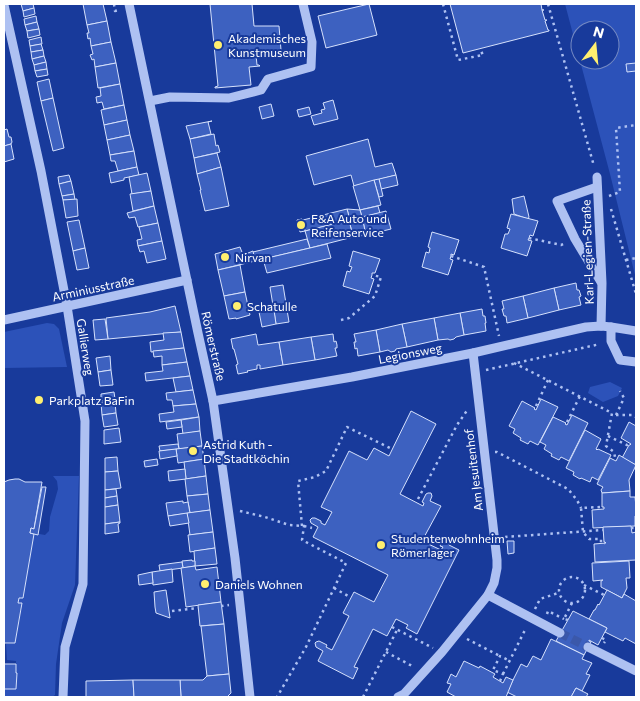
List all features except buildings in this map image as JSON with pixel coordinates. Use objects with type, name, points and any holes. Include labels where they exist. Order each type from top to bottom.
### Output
[{"type":"street","points":[[150,100],[170,97],[229,98],[261,90],[268,78],[311,67],[312,42],[303,4]]},
{"type":"street","name":"Gallierweg","points":[[4,5],[41,171],[67,306],[85,421],[83,584],[65,647],[63,697]]},
{"type":"street","name":"Römerstraße","points":[[126,7],[150,100],[213,401],[237,577],[250,697]]},
{"type":"street","name":"Karl-Legien-Straße","points":[[597,177],[602,283],[601,326]]},
{"type":"street","points":[[597,187],[557,201],[575,239],[602,283]]},
{"type":"street","name":"Arminiusstraße","points":[[4,320],[187,280]]},
{"type":"street","name":"Legionsweg","points":[[213,401],[352,377],[586,328],[601,326],[636,331]]},
{"type":"street","points":[[611,327],[611,341],[620,360],[636,362]]},
{"type":"street","name":"Am Jesuitenhof","points":[[398,697],[404,694],[456,634],[488,595],[494,583],[497,568],[473,353]]},
{"type":"street","points":[[488,595],[560,633]]},
{"type":"street","points":[[588,647],[636,671]]},
{"type":"path","points":[[114,4],[115,11],[126,7]]},
{"type":"path","points":[[443,4],[458,60],[482,55],[480,49]]},
{"type":"path","points":[[548,4],[597,177]]},
{"type":"path","points":[[597,187],[608,197],[620,192],[616,128],[636,125]]},
{"type":"path","points":[[610,206],[636,294]]},
{"type":"path","points":[[529,238],[560,245],[575,239]]},
{"type":"path","points":[[451,256],[484,267],[502,347]]},
{"type":"path","points":[[626,260],[636,258]]},
{"type":"path","points":[[341,320],[349,318],[375,296],[380,278],[372,275]]},
{"type":"path","points":[[474,373],[611,341]]},
{"type":"path","points":[[514,363],[614,414],[633,415],[636,417]]},
{"type":"path","points":[[536,406],[548,380]]},
{"type":"path","points":[[617,458],[615,458],[614,452],[606,446],[614,414],[624,398],[620,391]]},
{"type":"path","points":[[418,499],[457,425],[477,396]]},
{"type":"path","points":[[567,422],[580,396]]},
{"type":"path","points":[[277,697],[306,647],[346,563],[302,540],[303,526],[298,481],[326,471],[348,427],[390,448]]},
{"type":"path","points":[[608,436],[627,445],[628,442]]},
{"type":"path","points":[[484,454],[497,452],[568,489],[581,508],[583,532],[589,539],[601,539],[602,543],[605,543]]},
{"type":"path","points":[[581,508],[600,507]]},
{"type":"path","points":[[228,509],[265,517],[289,525],[312,528]]},
{"type":"path","points":[[631,528],[636,528]]},
{"type":"path","points":[[494,538],[603,530]]},
{"type":"path","points":[[574,576],[580,579],[584,585],[583,597],[578,602],[572,603],[563,600],[558,592],[562,580],[568,577],[574,576]]},
{"type":"path","points":[[584,585],[604,594]]},
{"type":"path","points":[[334,588],[348,596]]},
{"type":"path","points":[[500,681],[540,599],[558,592]]},
{"type":"path","points":[[564,619],[572,603]]},
{"type":"path","points":[[172,611],[198,608]]},
{"type":"path","points":[[547,614],[548,611],[568,620]]},
{"type":"path","points":[[392,627],[424,643]]},
{"type":"path","points":[[363,697],[397,630]]},
{"type":"path","points":[[456,634],[510,661]]},
{"type":"path","points":[[386,652],[424,672]]},
{"type":"path","points":[[500,656],[493,670],[503,674]]},
{"type":"shaded area","points":[[565,4],[636,4],[636,279],[582,70],[620,70],[620,20],[570,20],[570,23]]},
{"type":"shaded area","points":[[47,323],[54,324],[59,329],[67,367],[4,368],[4,332]]},
{"type":"shaded area","points":[[610,382],[622,388],[618,396],[603,402],[588,393],[590,387]]},
{"type":"shaded area","points":[[53,476],[79,476],[75,585],[62,623],[56,664],[55,695],[52,697],[4,697],[4,689],[16,688],[16,661],[7,660],[6,644],[15,643],[22,606],[16,604],[18,597],[23,598],[34,533],[45,535],[49,531],[50,517],[58,489],[57,481]]},
{"type":"tunnel","points":[[560,633],[588,647]]},
{"type":"place","name":"Akademisches Kunstmuseum","points":[[218,45]]},
{"type":"place","name":"F&A Auto und Reifenservice","points":[[301,225]]},
{"type":"place","name":"Nirvan","points":[[225,257]]},
{"type":"place","name":"Schatulle","points":[[237,306]]},
{"type":"place","name":"Parkplatz BaFin","points":[[39,400]]},
{"type":"place","name":"Astrid Kuth - Die Stadtköchin","points":[[193,451]]},
{"type":"place","name":"Studentenwohnheim Römerlager","points":[[381,545]]},
{"type":"place","name":"Daniels Wohnen","points":[[205,584]]}]
